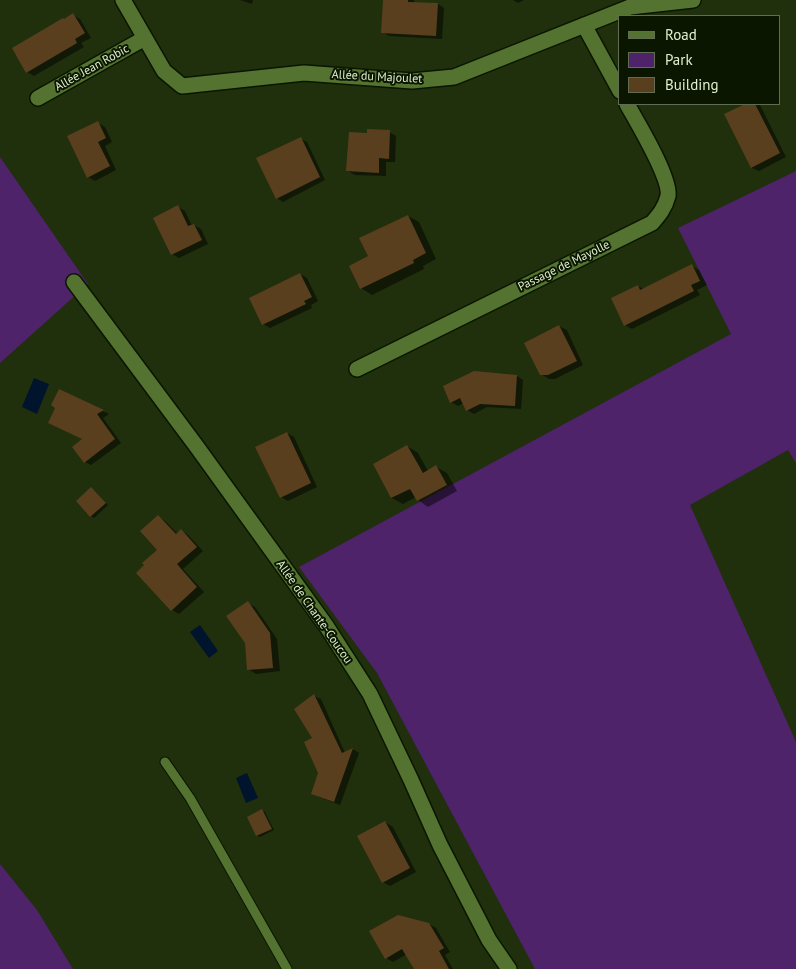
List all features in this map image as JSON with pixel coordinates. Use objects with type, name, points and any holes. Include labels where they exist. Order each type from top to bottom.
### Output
[{"type":"street","name":"Allée du Majoulet","points":[[123,0],[164,71],[182,86],[304,73],[412,81],[454,78],[630,7],[694,0]]},
{"type":"street","points":[[584,26],[618,87]]},
{"type":"street","name":"Allée Jean Robic","points":[[38,98],[145,38]]},
{"type":"street","name":"Passage de Mayolle","points":[[357,369],[652,223],[664,209],[668,194],[661,167],[628,105]]},
{"type":"street","name":"Allée de Chante-Coucou","points":[[74,282],[197,447],[327,627],[370,694],[440,845],[490,940],[509,969]]},
{"type":"lane","points":[[165,762],[190,798],[288,969]]},
{"type":"green space","points":[[0,157],[88,284],[0,363]]},
{"type":"green space","points":[[796,171],[796,463],[788,450],[690,505],[796,742],[796,969],[535,969],[377,673],[299,567],[731,334],[678,228]]},
{"type":"green space","points":[[0,864],[37,910],[73,969],[0,969]]},
{"type":"water","points":[[34,378],[49,384],[37,414],[22,407]]},
{"type":"water","points":[[200,625],[218,651],[209,658],[190,632]]},
{"type":"water","points":[[247,773],[258,798],[246,803],[236,778]]},
{"type":"building","points":[[383,0],[438,3],[436,36],[381,33]]},
{"type":"building","points":[[73,13],[85,33],[75,39],[77,43],[26,73],[12,48]]},
{"type":"building","points":[[743,105],[756,105],[780,153],[751,168],[724,114]]},
{"type":"building","points":[[98,121],[106,138],[98,142],[110,166],[87,178],[67,136]]},
{"type":"building","points":[[367,129],[390,130],[389,159],[379,158],[379,173],[346,171],[349,132],[367,133]]},
{"type":"building","points":[[301,137],[320,177],[276,199],[256,158]]},
{"type":"building","points":[[178,205],[188,226],[194,224],[202,240],[171,255],[153,218]]},
{"type":"building","points":[[408,215],[426,253],[413,260],[414,263],[360,289],[349,266],[368,256],[359,238]]},
{"type":"building","points":[[692,264],[700,281],[691,285],[694,291],[624,326],[611,298],[638,285],[640,290]]},
{"type":"building","points":[[300,273],[312,297],[304,301],[306,304],[262,325],[249,298]]},
{"type":"building","points":[[559,325],[577,361],[548,375],[540,375],[524,343]]},
{"type":"building","points":[[474,371],[517,375],[515,406],[480,404],[466,411],[460,398],[450,403],[443,386]]},
{"type":"building","points":[[59,389],[104,410],[97,414],[115,439],[84,463],[72,447],[82,439],[48,423],[55,408],[51,405]]},
{"type":"building","points":[[287,432],[311,483],[280,498],[255,447]]},
{"type":"building","points":[[407,445],[423,473],[436,465],[447,485],[417,501],[410,489],[391,498],[373,464]]},
{"type":"building","points":[[91,487],[106,503],[90,517],[76,501]]},
{"type":"building","points":[[158,515],[176,534],[181,529],[197,547],[177,564],[197,587],[171,611],[136,573],[144,565],[142,563],[157,550],[140,531]]},
{"type":"building","points":[[248,601],[270,633],[273,668],[247,670],[245,643],[226,616]]},
{"type":"building","points":[[314,694],[342,753],[353,748],[334,802],[311,794],[318,773],[304,742],[312,738],[294,709]]},
{"type":"building","points":[[262,809],[272,829],[256,836],[247,817]]},
{"type":"building","points":[[385,821],[410,868],[382,883],[357,836]]},
{"type":"building","points":[[398,915],[429,923],[444,948],[439,951],[449,969],[414,969],[402,949],[385,959],[369,931]]}]
